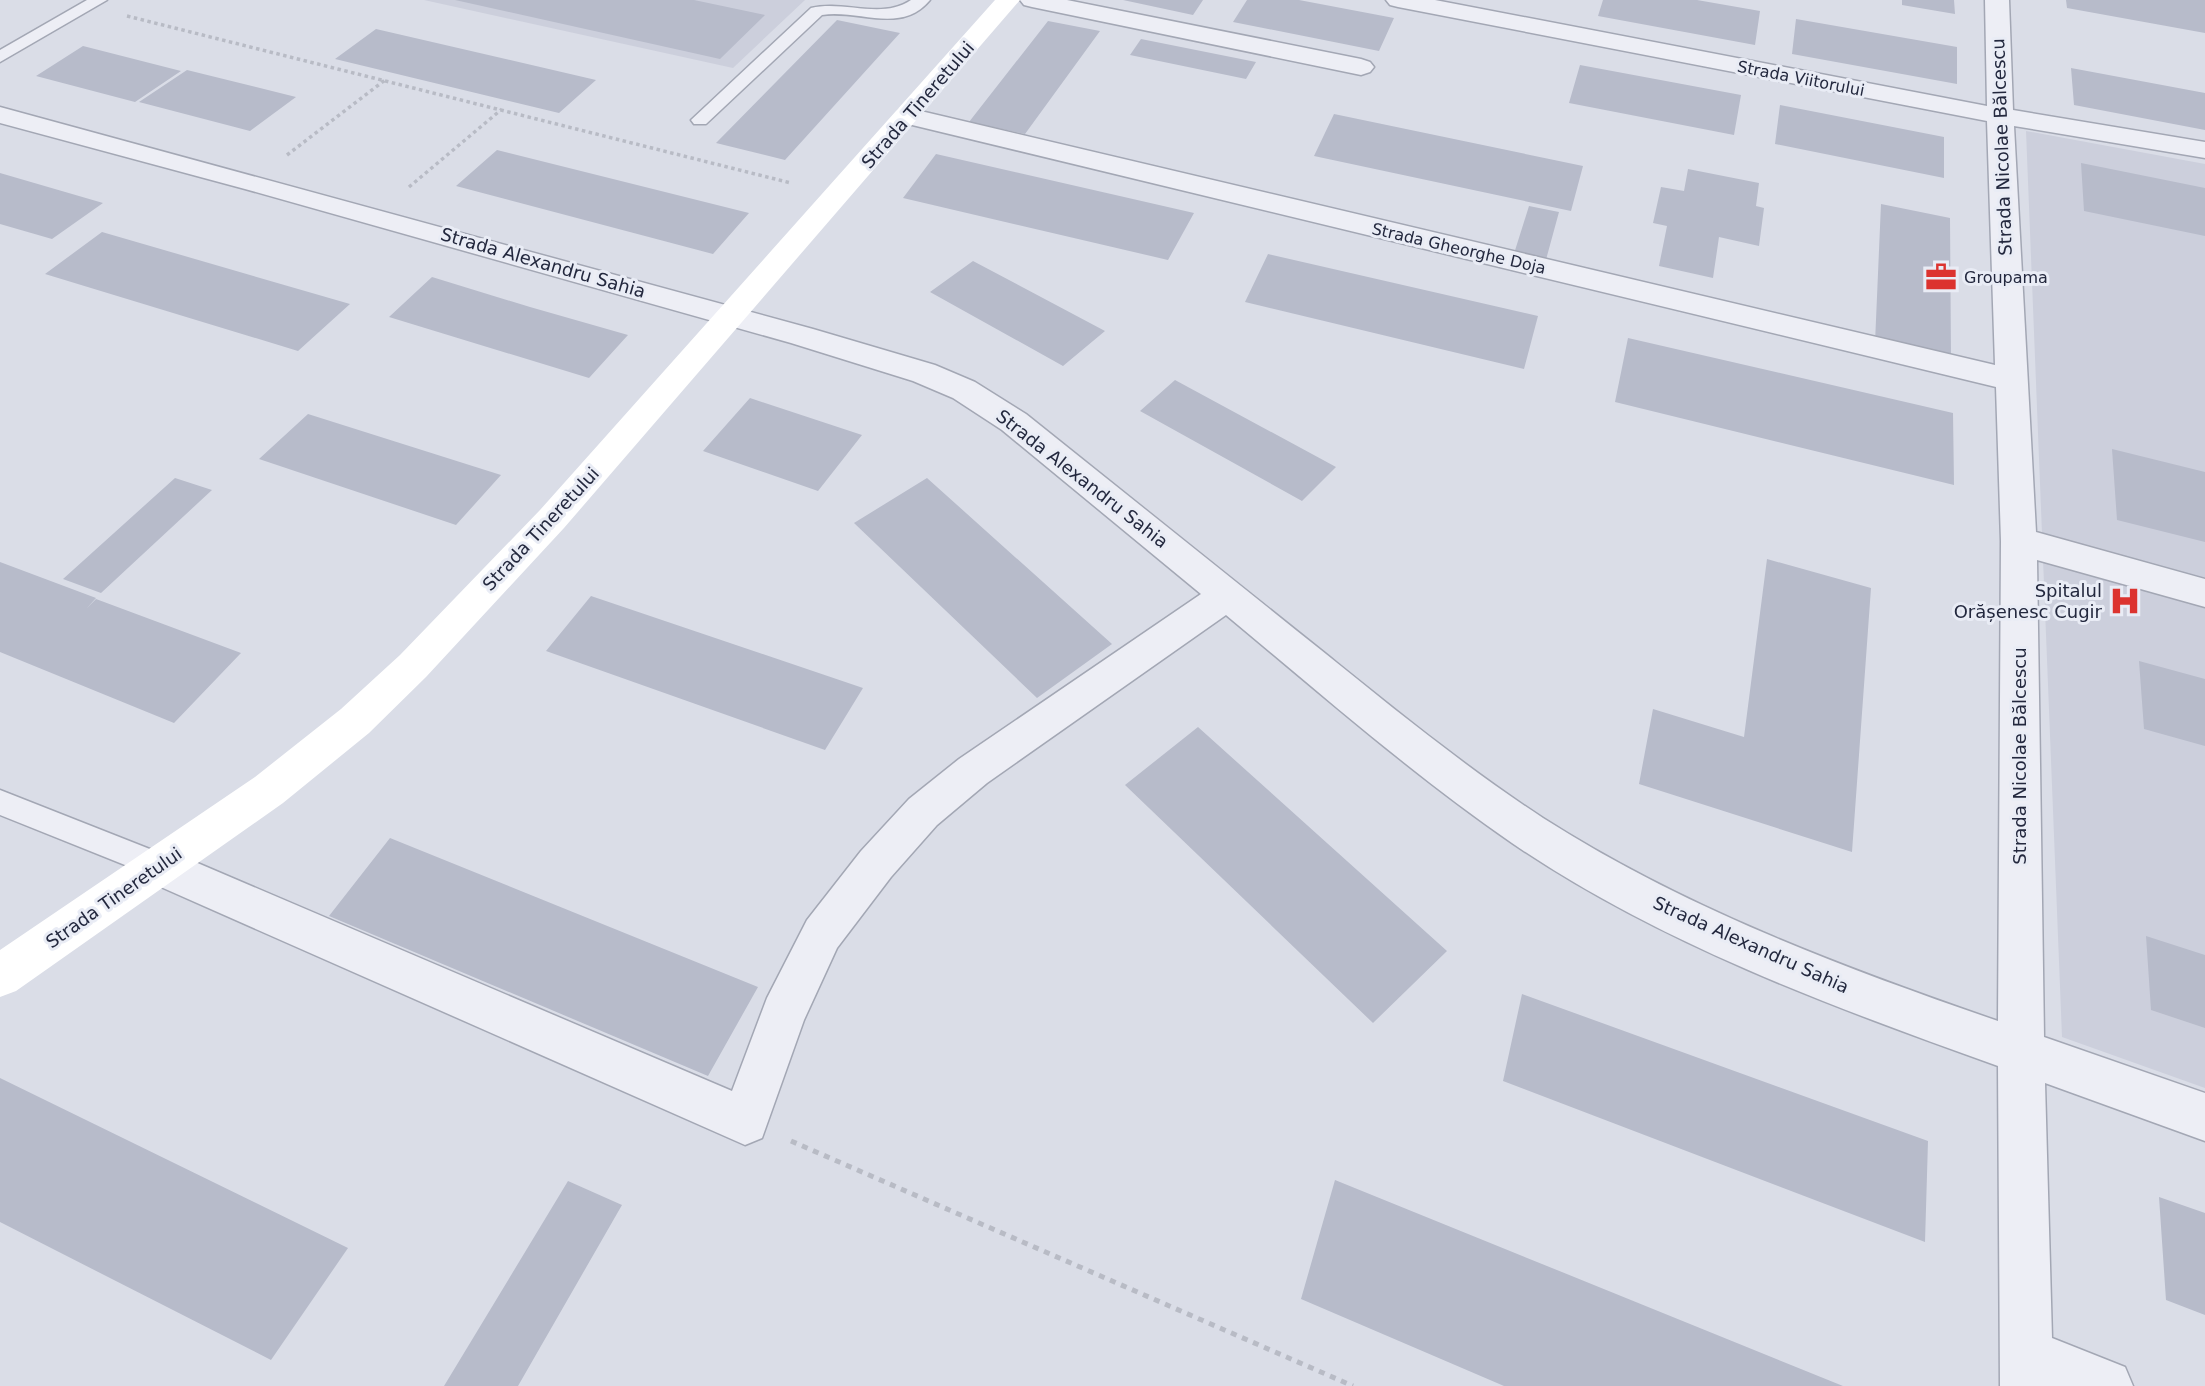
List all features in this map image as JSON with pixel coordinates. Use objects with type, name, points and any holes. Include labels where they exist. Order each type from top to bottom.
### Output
[{"type":"street","name":"Strada Tineretului","points":[[0,976],[269,790],[355,721],[413,666],[552,519],[1008,0]]},
{"type":"street","points":[[1032,0],[1361,68]]},
{"type":"street","name":"Strada Viitorului","points":[[1398,0],[2000,116],[2205,150]]},
{"type":"street","name":"Strada Nicolae Bălcescu","points":[[1997,0],[2019,541],[2021,1051],[2027,1370]]},
{"type":"street","name":"Strada Alexandru Sahia","points":[[0,115],[732,316],[886,360],[964,390],[1014,422],[1442,770],[1530,831],[1604,876],[1690,922],[1882,1003],[2205,1116]]},
{"type":"street","name":"Strada Gheorghe Doja","points":[[908,116],[2011,380]]},
{"type":"street","points":[[2019,541],[2205,593]]},
{"type":"street","points":[[160,866],[746,1121],[783,1014],[822,934],[876,864],[923,812],[972,771],[1227,595]]},
{"type":"street","points":[[2027,1370],[2106,1386]]},
{"type":"lane","points":[[62,0],[94,3]]},
{"type":"lane","points":[[700,120],[817,11],[829,4],[893,14],[906,12],[922,0]]},
{"type":"lane","points":[[0,57],[94,3]]},
{"type":"lane","points":[[0,802],[160,866]]},
{"type":"path","points":[[94,3],[802,186]]},
{"type":"path","points":[[278,162],[385,80]]},
{"type":"path","points":[[401,194],[502,109]]},
{"type":"path","points":[[746,1121],[1353,1386]]},
{"type":"shaded area","points":[[424,0],[805,0],[733,68]]},
{"type":"shaded area","name":"Spitalul Orășenesc Cugir","points":[[2026,131],[2205,164],[2205,1088],[2062,1037]]},
{"type":"building","points":[[455,0],[694,0],[765,15],[720,59]]},
{"type":"building","points":[[1123,0],[1203,0],[1193,15]]},
{"type":"building","points":[[1247,0],[1299,0],[1394,18],[1379,51],[1233,22]]},
{"type":"building","points":[[1603,0],[1697,0],[1760,11],[1755,45],[1598,16]]},
{"type":"building","points":[[1902,0],[1954,0],[1955,14],[1902,5]]},
{"type":"building","points":[[2066,0],[2205,0],[2205,33],[2067,8]]},
{"type":"building","points":[[1796,19],[1957,47],[1957,84],[1792,54]]},
{"type":"building","points":[[837,20],[900,33],[785,160],[716,143]]},
{"type":"building","points":[[1048,21],[1100,31],[1025,134],[969,122]]},
{"type":"building","points":[[376,29],[596,80],[559,113],[335,59]]},
{"type":"building","points":[[1141,39],[1256,62],[1246,79],[1130,55]]},
{"type":"building","points":[[83,46],[181,71],[135,102],[36,76]]},
{"type":"building","points":[[1580,65],[1741,95],[1734,135],[1569,103]]},
{"type":"building","points":[[2071,68],[2205,93],[2205,130],[2074,105]]},
{"type":"building","points":[[187,70],[296,97],[250,131],[139,102]]},
{"type":"building","points":[[1780,105],[1944,137],[1944,178],[1775,144]]},
{"type":"building","points":[[1334,114],[1583,166],[1571,211],[1314,156]]},
{"type":"building","points":[[497,150],[749,213],[713,254],[456,186]]},
{"type":"building","points":[[936,154],[1194,213],[1168,260],[903,198]]},
{"type":"building","points":[[2081,163],[2205,188],[2205,236],[2084,211]]},
{"type":"building","points":[[1688,169],[1759,183],[1756,206],[1764,208],[1759,246],[1719,237],[1713,278],[1659,266],[1667,226],[1653,223],[1661,187],[1684,191]]},
{"type":"building","points":[[0,173],[103,203],[52,239],[0,224]]},
{"type":"building","points":[[1881,204],[1950,218],[1951,360],[1875,343]]},
{"type":"building","points":[[1529,206],[1559,212],[1544,267],[1512,260]]},
{"type":"building","points":[[102,232],[350,304],[298,351],[45,274]]},
{"type":"building","points":[[1268,254],[1538,316],[1524,369],[1245,302]]},
{"type":"building","points":[[973,261],[1105,331],[1063,366],[930,292]]},
{"type":"building","points":[[432,277],[628,335],[589,378],[389,317]]},
{"type":"building","points":[[1628,338],[1953,413],[1954,485],[1615,402]]},
{"type":"building","points":[[1175,380],[1336,467],[1302,501],[1140,411]]},
{"type":"building","points":[[750,398],[862,435],[818,491],[703,451]]},
{"type":"building","points":[[308,414],[501,475],[456,525],[259,459]]},
{"type":"building","points":[[2112,449],[2205,472],[2205,542],[2117,520]]},
{"type":"building","points":[[175,478],[212,490],[101,593],[63,579]]},
{"type":"building","points":[[927,478],[1112,644],[1037,698],[854,523]]},
{"type":"building","points":[[1767,559],[1871,588],[1852,852],[1639,784],[1653,709],[1744,737]]},
{"type":"building","points":[[0,562],[96,598],[87,608],[96,599],[241,653],[174,723],[0,652]]},
{"type":"building","points":[[591,596],[863,688],[825,750],[546,651]]},
{"type":"building","points":[[2139,661],[2205,679],[2205,746],[2144,729]]},
{"type":"building","points":[[1198,727],[1447,951],[1373,1023],[1125,785]]},
{"type":"building","points":[[390,838],[758,987],[708,1076],[329,916]]},
{"type":"building","points":[[2146,936],[2205,955],[2205,1028],[2151,1010]]},
{"type":"building","points":[[1522,994],[1928,1141],[1925,1242],[1503,1081]]},
{"type":"building","points":[[0,1078],[348,1248],[271,1360],[0,1222]]},
{"type":"building","points":[[1335,1180],[1843,1386],[1504,1386],[1301,1299]]},
{"type":"building","points":[[568,1181],[622,1205],[518,1386],[444,1386]]},
{"type":"building","points":[[2159,1197],[2205,1213],[2205,1315],[2166,1300]]},
{"type":"place","name":"Groupama","points":[[1941,277]]},
{"type":"place","name":"Spitalul Orășenesc Cugir","points":[[2125,601]]}]
